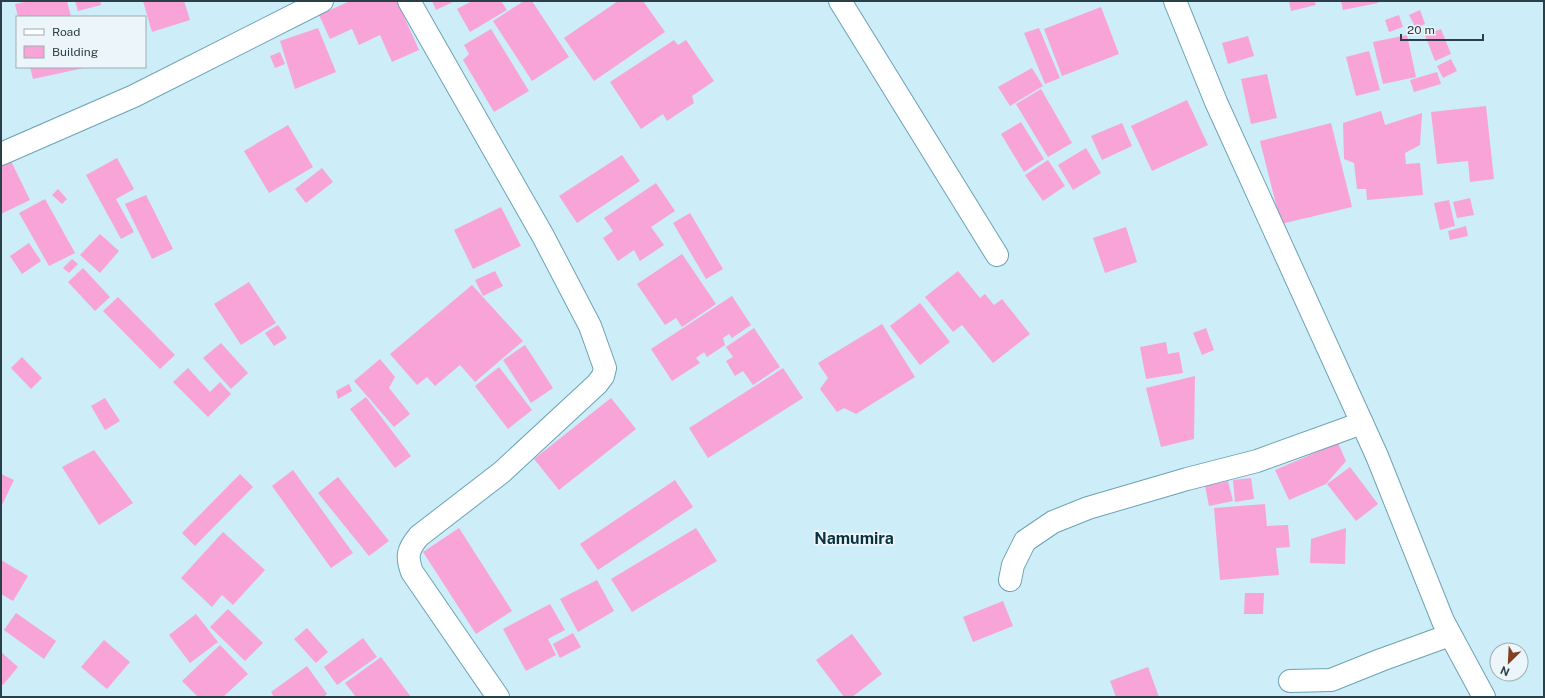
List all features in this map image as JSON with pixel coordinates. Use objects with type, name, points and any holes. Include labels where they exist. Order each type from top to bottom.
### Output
[{"type":"street","points":[[1,154],[134,96],[322,1]]},
{"type":"street","points":[[409,1],[543,236],[590,326],[605,368],[603,376],[597,384],[502,472],[419,536],[409,553],[408,562],[412,572],[498,697]]},
{"type":"street","points":[[840,1],[997,255]]},
{"type":"street","points":[[1175,1],[1219,109],[1377,456],[1443,621],[1484,697]]},
{"type":"street","points":[[1010,580],[1013,565],[1025,542],[1053,522],[1088,508],[1187,479],[1257,461],[1362,423]]},
{"type":"street","points":[[1290,681],[1332,680],[1381,660],[1450,635]]},
{"type":"building","points":[[29,1],[67,1],[71,16],[18,16],[15,4]]},
{"type":"building","points":[[75,1],[100,1],[101,5],[78,11]]},
{"type":"building","points":[[143,1],[184,1],[190,20],[152,32]]},
{"type":"building","points":[[350,1],[397,1],[419,50],[392,62],[380,35],[359,45],[352,29],[330,39],[319,15]]},
{"type":"building","points":[[432,1],[455,1],[436,10]]},
{"type":"building","points":[[472,1],[501,1],[507,10],[470,32],[457,9]]},
{"type":"building","points":[[524,1],[532,1],[569,57],[532,81],[493,21]]},
{"type":"building","points":[[618,1],[643,1],[665,32],[594,81],[564,38]]},
{"type":"building","points":[[1289,1],[1314,1],[1316,5],[1291,11]]},
{"type":"building","points":[[1341,1],[1378,1],[1378,3],[1343,10]]},
{"type":"building","points":[[1101,7],[1119,54],[1062,76],[1044,29]]},
{"type":"building","points":[[1420,10],[1425,24],[1416,28],[1409,15]]},
{"type":"building","points":[[1399,15],[1403,27],[1389,32],[1385,20]]},
{"type":"building","points":[[318,28],[336,72],[295,89],[280,41]]},
{"type":"building","points":[[1039,28],[1060,78],[1045,84],[1024,33]]},
{"type":"building","points":[[491,29],[529,91],[494,112],[463,60],[469,54],[464,45]]},
{"type":"building","points":[[1441,29],[1451,54],[1435,61],[1425,35]]},
{"type":"building","points":[[1407,35],[1416,77],[1383,84],[1373,42]]},
{"type":"building","points":[[1248,36],[1254,56],[1228,64],[1222,43]]},
{"type":"building","points":[[674,40],[678,45],[686,40],[714,81],[692,96],[694,103],[667,121],[663,114],[641,129],[610,82]]},
{"type":"building","points":[[1369,51],[1380,90],[1356,96],[1346,57]]},
{"type":"building","points":[[280,52],[285,64],[275,68],[270,56]]},
{"type":"building","points":[[1451,59],[1457,71],[1443,78],[1437,66]]},
{"type":"building","points":[[30,68],[84,68],[33,79]]},
{"type":"building","points":[[1032,68],[1043,86],[1010,106],[998,87]]},
{"type":"building","points":[[1437,72],[1441,84],[1414,92],[1410,80]]},
{"type":"building","points":[[1267,74],[1277,118],[1251,124],[1241,79]]},
{"type":"building","points":[[1041,89],[1072,143],[1048,157],[1016,104]]},
{"type":"building","points":[[1187,100],[1208,145],[1152,171],[1131,126]]},
{"type":"building","points":[[1486,106],[1494,179],[1470,182],[1468,161],[1437,164],[1431,112]]},
{"type":"building","points":[[1381,111],[1385,125],[1422,113],[1420,145],[1405,153],[1406,164],[1420,163],[1423,195],[1367,200],[1366,189],[1357,189],[1354,163],[1344,159],[1343,123]]},
{"type":"building","points":[[1021,122],[1044,159],[1024,172],[1001,134]]},
{"type":"building","points":[[1122,123],[1132,146],[1102,160],[1091,136]]},
{"type":"building","points":[[1331,123],[1352,207],[1281,224],[1260,141]]},
{"type":"building","points":[[288,125],[313,167],[269,193],[244,151]]},
{"type":"building","points":[[1086,148],[1101,173],[1073,190],[1058,165]]},
{"type":"building","points":[[622,155],[640,181],[577,223],[559,196]]},
{"type":"building","points":[[117,158],[134,189],[116,199],[134,232],[121,239],[86,175]]},
{"type":"building","points":[[1048,160],[1065,186],[1043,201],[1025,175]]},
{"type":"building","points":[[11,161],[30,200],[1,214],[1,166]]},
{"type":"building","points":[[322,168],[333,182],[306,203],[295,189]]},
{"type":"building","points":[[656,183],[675,211],[651,227],[664,245],[640,261],[634,250],[618,261],[603,238],[613,231],[604,218]]},
{"type":"building","points":[[58,189],[67,199],[62,204],[52,195]]},
{"type":"building","points":[[146,195],[173,249],[152,259],[125,204]]},
{"type":"building","points":[[1470,198],[1474,215],[1457,218],[1453,202]]},
{"type":"building","points":[[45,199],[75,253],[49,266],[19,213]]},
{"type":"building","points":[[1449,200],[1455,226],[1440,230],[1434,203]]},
{"type":"building","points":[[501,207],[521,246],[473,269],[454,230]]},
{"type":"building","points":[[690,213],[723,269],[706,279],[673,223]]},
{"type":"building","points":[[1466,226],[1468,236],[1450,240],[1448,231]]},
{"type":"building","points":[[1126,227],[1137,262],[1105,273],[1093,238]]},
{"type":"building","points":[[100,234],[119,251],[100,273],[80,255]]},
{"type":"building","points":[[29,243],[41,261],[22,274],[10,256]]},
{"type":"building","points":[[682,254],[716,304],[682,327],[676,318],[665,325],[637,284]]},
{"type":"building","points":[[72,259],[78,264],[69,273],[63,268]]},
{"type":"building","points":[[83,268],[110,297],[95,311],[68,282]]},
{"type":"building","points":[[495,271],[503,286],[483,296],[475,280]]},
{"type":"building","points":[[958,271],[980,298],[985,294],[994,305],[1002,299],[1030,334],[993,363],[962,325],[953,332],[925,297]]},
{"type":"building","points":[[249,282],[276,323],[241,345],[214,304]]},
{"type":"building","points":[[472,285],[523,341],[475,382],[460,365],[435,386],[427,377],[417,385],[390,354]]},
{"type":"building","points":[[732,296],[751,325],[732,338],[729,334],[723,338],[725,345],[707,357],[704,352],[696,358],[700,363],[672,381],[651,349]]},
{"type":"building","points":[[118,297],[175,355],[160,369],[103,311]]},
{"type":"building","points":[[920,303],[950,342],[920,365],[890,326]]},
{"type":"building","points":[[882,324],[915,377],[856,414],[844,408],[837,412],[820,389],[828,378],[818,363]]},
{"type":"building","points":[[278,325],[287,338],[274,346],[265,333]]},
{"type":"building","points":[[754,328],[780,367],[753,385],[743,371],[735,376],[726,361],[733,357],[726,347]]},
{"type":"building","points":[[1206,328],[1214,350],[1202,355],[1193,333]]},
{"type":"building","points":[[1166,342],[1168,354],[1179,352],[1183,373],[1146,379],[1140,347]]},
{"type":"building","points":[[221,343],[248,373],[231,389],[203,358]]},
{"type":"building","points":[[525,345],[553,388],[531,403],[503,360]]},
{"type":"building","points":[[22,357],[42,378],[31,389],[11,368]]},
{"type":"building","points":[[380,359],[395,377],[389,388],[410,414],[394,427],[354,381]]},
{"type":"building","points":[[499,367],[532,410],[508,429],[475,386]]},
{"type":"building","points":[[188,368],[210,392],[220,382],[231,394],[208,417],[173,382]]},
{"type":"building","points":[[783,368],[803,398],[708,458],[689,428]]},
{"type":"building","points":[[1195,376],[1194,439],[1161,447],[1146,388]]},
{"type":"building","points":[[349,384],[352,391],[338,399],[336,391]]},
{"type":"building","points":[[366,397],[411,456],[395,468],[350,409]]},
{"type":"building","points":[[105,398],[120,421],[105,430],[91,406]]},
{"type":"building","points":[[611,398],[636,429],[559,490],[534,459]]},
{"type":"building","points":[[1338,443],[1346,461],[1326,484],[1289,500],[1275,470]]},
{"type":"building","points":[[94,450],[133,503],[99,525],[62,467]]},
{"type":"building","points":[[1350,467],[1378,504],[1356,521],[1327,484]]},
{"type":"building","points":[[293,470],[353,553],[331,568],[272,486]]},
{"type":"building","points":[[1,474],[14,480],[1,507]]},
{"type":"building","points":[[240,474],[253,487],[195,546],[182,533]]},
{"type":"building","points":[[338,477],[389,541],[369,556],[318,493]]},
{"type":"building","points":[[1251,478],[1254,499],[1235,502],[1233,480]]},
{"type":"building","points":[[675,480],[693,507],[598,570],[580,544]]},
{"type":"building","points":[[1228,481],[1233,501],[1209,506],[1205,486]]},
{"type":"building","points":[[1265,504],[1267,526],[1288,525],[1290,547],[1276,548],[1279,575],[1220,580],[1214,508]]},
{"type":"building","points":[[459,528],[512,611],[476,634],[423,552]]},
{"type":"building","points":[[696,528],[717,561],[632,612],[611,579]]},
{"type":"building","points":[[1346,528],[1345,564],[1310,563],[1311,539]]},
{"type":"building","points":[[223,532],[265,570],[233,605],[222,595],[212,607],[181,578]]},
{"type":"building","points":[[1,560],[28,576],[13,601],[1,594]]},
{"type":"building","points":[[597,580],[614,611],[578,632],[560,599]]},
{"type":"building","points":[[1245,593],[1264,593],[1263,614],[1244,614]]},
{"type":"building","points":[[1003,601],[1013,626],[973,642],[963,617]]},
{"type":"building","points":[[550,604],[565,630],[548,639],[556,655],[526,671],[503,629]]},
{"type":"building","points":[[228,609],[263,643],[245,661],[210,627]]},
{"type":"building","points":[[16,613],[56,641],[44,659],[4,630]]},
{"type":"building","points":[[196,614],[218,642],[190,663],[169,635]]},
{"type":"building","points":[[307,628],[328,652],[316,663],[294,639]]},
{"type":"building","points":[[573,633],[581,647],[560,658],[553,644]]},
{"type":"building","points":[[852,634],[882,674],[852,697],[844,697],[816,660]]},
{"type":"building","points":[[363,638],[377,657],[337,685],[324,667]]},
{"type":"building","points":[[104,640],[130,662],[107,689],[81,667]]},
{"type":"building","points":[[220,645],[248,674],[223,697],[198,697],[182,681]]},
{"type":"building","points":[[1,652],[18,667],[3,685],[1,683]]},
{"type":"building","points":[[381,657],[411,697],[356,697],[345,683]]},
{"type":"building","points":[[307,666],[327,694],[324,697],[274,697],[271,692]]},
{"type":"building","points":[[1148,667],[1159,697],[1116,697],[1110,681]]},
{"type":"district","name":"Namumira","points":[[854,538]]}]
